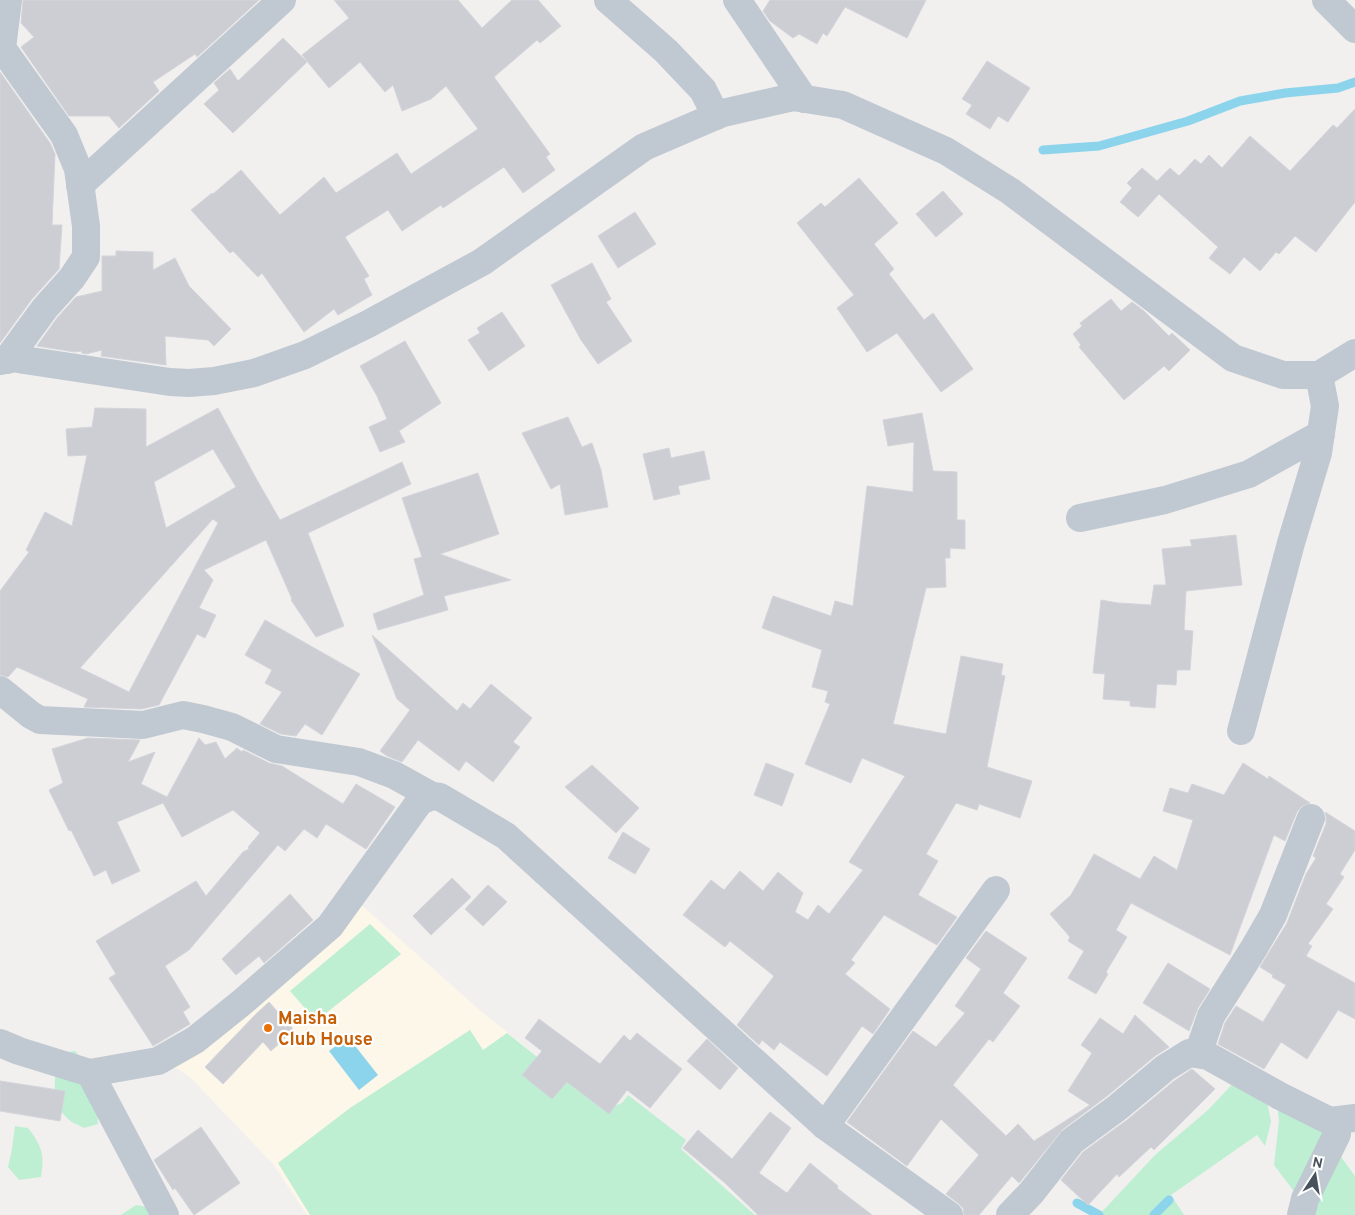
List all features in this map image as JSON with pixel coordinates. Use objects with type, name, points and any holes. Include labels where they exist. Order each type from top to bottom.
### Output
[{"type":"street","points":[[3,361],[45,308],[72,278],[86,256],[86,226],[78,169],[64,135],[1,48],[8,0]]},
{"type":"street","points":[[80,185],[282,0]]},
{"type":"street","points":[[608,0],[666,51],[703,90],[716,116]]},
{"type":"street","points":[[737,0],[804,99]]},
{"type":"street","points":[[1326,0],[1355,29]]},
{"type":"street","points":[[3,361],[14,358],[170,382],[190,383],[214,381],[254,373],[305,355],[368,324],[482,262],[644,147],[716,116],[793,97],[843,105],[946,151],[1010,191],[1233,358],[1283,375],[1319,375],[1355,353]]},
{"type":"street","points":[[1240,731],[1291,543],[1318,453],[1325,406],[1319,375]]},
{"type":"street","points":[[1080,518],[1164,500],[1249,474],[1321,434]]},
{"type":"street","points":[[0,690],[30,715],[40,720],[144,725],[183,716],[203,719],[232,727],[276,749],[359,762],[394,775],[432,796],[446,799],[506,836],[825,1126],[949,1215]]},
{"type":"street","points":[[0,1043],[19,1051],[90,1073],[158,1062],[195,1040],[240,1004],[330,926],[420,801],[432,796]]},
{"type":"street","points":[[1198,1054],[1211,1016],[1273,915],[1312,818]]},
{"type":"street","points":[[825,1126],[996,890]]},
{"type":"street","points":[[1010,1215],[1031,1193],[1072,1141],[1117,1108],[1165,1068],[1189,1053],[1208,1056],[1280,1096],[1330,1121],[1346,1126],[1304,1199],[1300,1215]]},
{"type":"street","points":[[90,1073],[165,1215]]},
{"type":"shaded area","points":[[357,901],[483,1013],[613,1117],[628,1095],[678,1147],[755,1215],[307,1215],[273,1164],[189,1076],[177,1069],[164,1065]]},
{"type":"green space","points":[[370,924],[401,954],[316,1021],[290,991]]},
{"type":"green space","points":[[470,1030],[483,1050],[507,1033],[604,1110],[622,1103],[628,1095],[686,1140],[681,1149],[755,1215],[310,1215],[278,1163],[350,1108]]},
{"type":"green space","points":[[75,1051],[86,1067],[96,1104],[98,1124],[84,1128],[67,1118],[58,1104],[56,1096],[55,1078],[60,1053]]},
{"type":"green space","points":[[1238,1078],[1267,1101],[1271,1122],[1265,1146],[1257,1135],[1171,1195],[1184,1215],[1099,1215],[1155,1155],[1208,1110]]},
{"type":"green space","points":[[1277,1106],[1325,1131],[1299,1198],[1274,1165],[1279,1121]]},
{"type":"green space","points":[[15,1126],[28,1128],[36,1140],[41,1151],[43,1163],[41,1177],[19,1180],[8,1167]]},
{"type":"green space","points":[[1336,1150],[1355,1176],[1355,1215],[1306,1215]]},
{"type":"green space","points":[[136,1205],[148,1207],[155,1215],[121,1215]]},
{"type":"water","points":[[348,1037],[378,1075],[359,1090],[329,1051]]},
{"type":"building","points":[[23,0],[259,0],[197,57],[195,54],[153,82],[159,91],[119,128],[109,116],[69,116],[21,47],[34,37],[21,23]]},
{"type":"building","points":[[334,0],[458,0],[482,28],[512,0],[538,0],[561,26],[540,43],[537,40],[494,77],[550,154],[546,157],[555,170],[523,193],[504,167],[443,208],[441,205],[402,231],[388,210],[345,237],[369,276],[364,279],[372,295],[338,315],[334,309],[304,332],[262,273],[258,277],[233,251],[230,253],[191,210],[241,170],[280,215],[324,177],[336,193],[397,153],[411,174],[478,129],[446,86],[431,99],[402,111],[393,85],[385,92],[360,62],[329,88],[302,55],[349,18]]},
{"type":"building","points":[[770,0],[926,0],[907,38],[845,7],[827,36],[823,33],[817,44],[799,34],[793,38],[770,21],[763,11]]},
{"type":"building","points":[[283,38],[307,62],[233,133],[204,104],[219,90],[214,83],[230,69],[238,81]]},
{"type":"building","points":[[987,61],[1030,88],[1008,122],[998,116],[990,129],[966,114],[972,105],[962,99]]},
{"type":"building","points":[[0,72],[50,143],[55,154],[52,225],[62,225],[59,269],[32,299],[0,343]]},
{"type":"building","points":[[1355,109],[1355,202],[1316,252],[1295,236],[1279,254],[1276,252],[1260,271],[1244,257],[1230,274],[1209,258],[1218,247],[1159,194],[1138,217],[1120,202],[1132,188],[1127,183],[1142,168],[1157,181],[1170,168],[1179,176],[1195,159],[1201,164],[1209,155],[1222,168],[1250,136],[1290,171],[1333,125],[1337,128]]},
{"type":"building","points":[[859,178],[898,223],[874,244],[894,269],[889,274],[924,320],[933,313],[973,369],[941,392],[897,333],[867,352],[837,308],[854,295],[797,223],[821,203],[825,207]]},
{"type":"building","points":[[943,191],[963,214],[936,237],[916,214]]},
{"type":"building","points":[[635,212],[656,244],[618,268],[598,236]]},
{"type":"building","points":[[116,251],[153,252],[153,270],[175,258],[189,286],[231,329],[214,346],[208,340],[165,336],[166,365],[101,356],[102,350],[86,354],[81,351],[75,352],[37,346],[57,318],[76,297],[102,291],[102,256],[116,256]]},
{"type":"building","points":[[592,263],[611,299],[606,302],[632,341],[598,364],[581,340],[551,285]]},
{"type":"building","points":[[1111,299],[1121,311],[1132,302],[1169,336],[1172,333],[1190,350],[1169,371],[1164,366],[1124,400],[1079,347],[1081,345],[1073,334],[1082,326],[1080,323]]},
{"type":"building","points":[[502,312],[525,346],[489,371],[468,340],[480,333],[477,328]]},
{"type":"building","points":[[405,341],[441,403],[399,431],[405,442],[380,452],[369,427],[387,419],[377,396],[360,366]]},
{"type":"building","points":[[95,408],[146,409],[146,447],[218,408],[280,520],[402,462],[411,484],[308,533],[344,626],[316,637],[291,600],[266,540],[204,570],[213,580],[199,608],[216,615],[205,638],[197,634],[159,705],[141,709],[84,707],[88,699],[17,667],[8,677],[0,675],[0,591],[29,552],[26,550],[45,512],[72,526],[87,455],[68,456],[66,429],[92,427]],"holes":[[[213,449],[236,487],[166,528],[154,482]],[[213,519],[218,523],[129,692],[80,668]]]},
{"type":"building","points":[[922,413],[933,471],[957,472],[957,520],[965,520],[965,549],[950,548],[950,558],[945,558],[946,587],[926,588],[893,724],[946,734],[961,656],[1003,664],[1001,675],[1005,676],[987,767],[1032,781],[1020,818],[979,804],[977,810],[956,803],[926,854],[938,861],[918,895],[957,917],[937,945],[884,915],[851,960],[855,963],[845,974],[890,1009],[873,1034],[862,1026],[827,1076],[780,1042],[774,1050],[762,1040],[759,1045],[737,1025],[774,976],[730,941],[725,947],[683,915],[711,880],[724,890],[740,871],[763,891],[778,872],[803,893],[795,912],[808,920],[818,905],[829,914],[863,870],[849,862],[905,776],[862,758],[851,783],[805,764],[830,704],[825,702],[828,691],[812,687],[822,650],[762,628],[773,596],[831,616],[835,601],[853,606],[867,486],[913,492],[914,442],[888,446],[883,420]]},
{"type":"building","points":[[568,417],[582,447],[592,443],[601,470],[608,507],[565,515],[560,484],[551,489],[522,433]]},
{"type":"building","points":[[669,448],[671,458],[704,451],[710,479],[678,486],[680,494],[654,500],[643,454]]},
{"type":"building","points":[[478,473],[499,534],[440,554],[511,580],[444,596],[448,610],[378,630],[373,614],[424,595],[414,559],[422,557],[402,498]]},
{"type":"building","points":[[1236,535],[1242,585],[1186,591],[1184,630],[1193,631],[1190,670],[1177,670],[1176,685],[1157,684],[1155,708],[1130,706],[1130,701],[1103,699],[1105,674],[1093,673],[1101,600],[1151,605],[1154,585],[1166,585],[1162,549],[1192,546],[1190,540]]},
{"type":"building","points":[[265,620],[360,674],[322,735],[305,724],[296,736],[281,734],[260,724],[282,692],[265,683],[272,670],[245,655]]},
{"type":"building","points":[[372,635],[457,711],[463,703],[470,709],[491,684],[532,718],[513,742],[520,747],[493,782],[466,761],[459,771],[418,740],[402,762],[380,751],[410,710],[397,699]]},
{"type":"building","points":[[88,738],[140,740],[128,762],[155,752],[141,784],[167,797],[199,738],[205,745],[216,742],[225,759],[237,748],[269,763],[282,766],[343,804],[356,784],[395,807],[366,849],[326,824],[317,838],[304,829],[285,851],[278,845],[189,950],[165,966],[190,1007],[183,1012],[190,1024],[153,1046],[109,978],[116,974],[96,941],[196,881],[206,896],[243,852],[249,849],[248,847],[260,833],[233,810],[182,837],[163,803],[117,822],[140,871],[112,884],[106,870],[94,876],[49,790],[63,783],[52,749]]},
{"type":"building","points":[[766,763],[794,774],[782,806],[754,795]]},
{"type":"building","points":[[1243,763],[1268,779],[1269,776],[1310,803],[1302,806],[1297,812],[1285,841],[1274,835],[1230,955],[1131,903],[1116,930],[1127,937],[1106,972],[1108,974],[1096,994],[1068,978],[1084,951],[1068,941],[1070,937],[1050,914],[1071,895],[1094,854],[1140,879],[1154,856],[1177,870],[1193,820],[1163,811],[1170,788],[1188,793],[1192,784],[1224,795]]},
{"type":"building","points":[[592,765],[639,808],[616,833],[565,787]]},
{"type":"building","points":[[1325,812],[1355,831],[1355,850],[1340,874],[1344,877],[1326,904],[1333,909],[1308,944],[1312,946],[1306,956],[1355,983],[1355,1019],[1338,1010],[1307,1059],[1281,1042],[1264,1069],[1218,1044],[1225,1023],[1236,1006],[1263,1022],[1286,985],[1260,967],[1287,923],[1306,874],[1316,858],[1313,856],[1326,824]]},
{"type":"building","points":[[623,832],[650,849],[635,874],[608,858]]},
{"type":"building","points":[[452,878],[471,897],[431,935],[413,916]]},
{"type":"building","points":[[488,885],[507,902],[483,926],[465,909]]},
{"type":"building","points":[[290,894],[313,920],[264,963],[259,956],[236,975],[222,959]]},
{"type":"building","points":[[986,931],[1027,958],[1003,993],[1020,1006],[993,1042],[989,1039],[953,1085],[1006,1136],[1018,1124],[1034,1141],[1090,1105],[1068,1091],[1092,1053],[1081,1045],[1100,1018],[1123,1034],[1135,1015],[1169,1047],[1063,1129],[1019,1183],[1012,1176],[979,1215],[964,1215],[963,1208],[946,1194],[979,1155],[941,1119],[907,1166],[847,1122],[913,1031],[936,1047],[965,1013],[955,1006],[981,969],[966,958]]},
{"type":"building","points":[[1168,963],[1210,989],[1198,1008],[1189,1031],[1143,1003]]},
{"type":"building","points":[[269,1002],[294,1030],[271,1051],[263,1042],[223,1084],[205,1067]]},
{"type":"building","points":[[539,1019],[600,1064],[624,1035],[630,1041],[637,1033],[682,1069],[650,1108],[627,1090],[609,1114],[567,1082],[552,1099],[522,1075],[542,1051],[525,1038]]},
{"type":"building","points":[[707,1039],[738,1068],[720,1090],[687,1061]]},
{"type":"building","points":[[1192,1069],[1215,1089],[1154,1150],[1151,1147],[1119,1177],[1117,1174],[1088,1205],[1061,1180],[1083,1152]]},
{"type":"building","points":[[0,1081],[65,1091],[60,1121],[0,1111]]},
{"type":"building","points":[[770,1112],[791,1128],[759,1173],[787,1193],[810,1163],[838,1186],[837,1188],[872,1215],[758,1215],[725,1183],[683,1148],[698,1130],[732,1159]]},
{"type":"building","points":[[201,1127],[240,1183],[194,1215],[175,1188],[173,1190],[154,1160]]},
{"type":"waterway","points":[[1043,150],[1099,146],[1188,121],[1240,101],[1285,93],[1338,88],[1355,82]]},
{"type":"waterway","points":[[1154,1215],[1169,1200]]},
{"type":"waterway","points":[[1077,1203],[1099,1215]]},
{"type":"place","name":"Maisha Club House","points":[[268,1028]]}]
